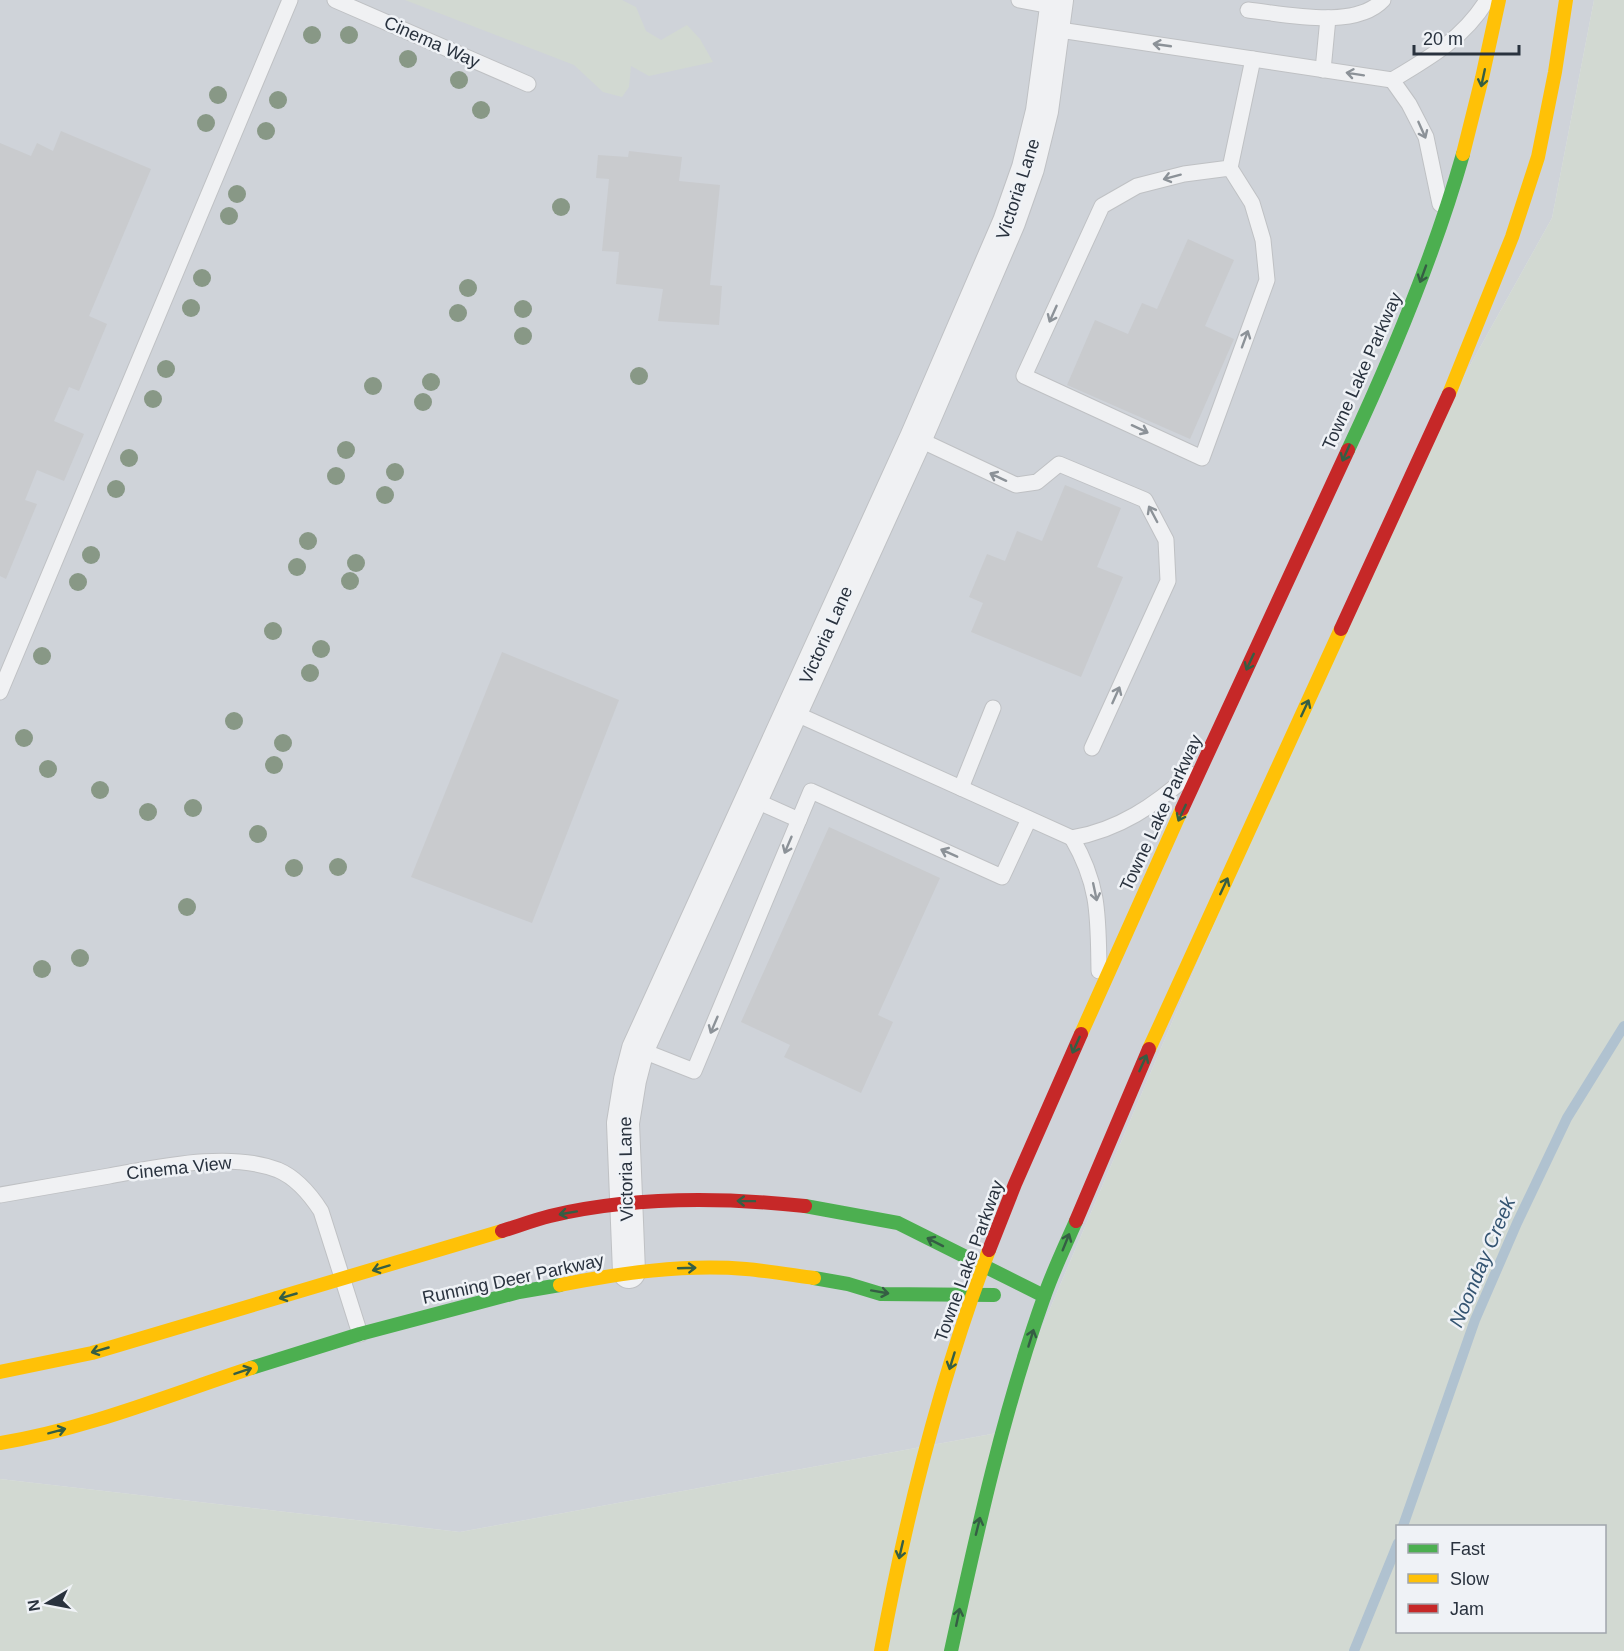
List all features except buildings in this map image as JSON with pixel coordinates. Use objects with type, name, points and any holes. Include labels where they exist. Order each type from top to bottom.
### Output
[{"type":"main road","name":"Towne Lake Parkway","points":[[881,1651],[914,1492],[950,1366],[983,1266],[1011,1194],[1099,992],[1403,327],[1443,219],[1480,94],[1499,0]]},
{"type":"main road","points":[[951,1651],[978,1526],[1017,1383],[1044,1296],[1150,1046],[1454,383],[1508,248],[1538,157],[1555,72],[1566,0]]},
{"type":"main road","points":[[0,1372],[92,1353],[550,1216],[625,1203],[692,1200],[755,1201],[812,1207],[898,1223],[1044,1296]]},
{"type":"main road","name":"Running Deer Parkway","points":[[0,1443],[42,1436],[83,1424],[286,1356],[360,1334],[519,1292],[629,1272],[690,1268],[746,1269],[816,1278],[848,1284],[881,1294],[1044,1296]]},
{"type":"street","name":"Victoria Lane","points":[[629,1272],[623,1123],[638,1049],[916,438],[1009,222],[1028,168],[1042,111],[1055,12]]},
{"type":"lane","points":[[0,692],[290,0]]},
{"type":"lane","name":"Cinema Way","points":[[335,0],[528,84]]},
{"type":"lane","points":[[1019,0],[1055,12],[1253,59],[1392,80],[1454,40],[1487,0]]},
{"type":"lane","points":[[1248,10],[1328,18],[1355,16],[1375,8],[1383,0]]},
{"type":"lane","points":[[1323,70],[1328,18]]},
{"type":"lane","points":[[1230,168],[1184,174],[1137,186],[1102,206],[1024,376],[1202,458],[1267,280],[1263,240],[1252,203],[1230,168],[1253,59]]},
{"type":"lane","points":[[1392,80],[1409,104],[1426,137],[1443,219]]},
{"type":"lane","points":[[916,438],[1016,485],[1037,482],[1059,464],[1145,500],[1166,540],[1168,581],[1092,748]]},
{"type":"lane","points":[[961,788],[993,708]]},
{"type":"lane","points":[[792,712],[1072,838],[1109,829],[1149,807],[1206,759]]},
{"type":"lane","points":[[638,1049],[694,1071],[811,791],[1002,877],[1029,819]]},
{"type":"lane","points":[[752,799],[799,820]]},
{"type":"lane","points":[[1072,838],[1091,876],[1096,896],[1099,918],[1099,992]]},
{"type":"lane","name":"Cinema View","points":[[0,1195],[160,1167],[221,1161],[257,1165],[279,1171],[296,1181],[310,1194],[321,1211],[360,1334]]},
{"type":"shaded area","points":[[0,0],[1594,0],[1552,218],[1393,504],[997,1433],[460,1532],[0,1479]]},
{"type":"shaded area","points":[[405,0],[622,0],[636,7],[646,31],[661,40],[687,25],[700,39],[713,62],[649,76],[631,66],[629,87],[622,97],[603,92],[574,65]]},
{"type":"shaded area","points":[[1594,0],[1624,0],[1624,1651],[0,1651],[0,1479],[460,1532],[997,1433],[1393,504],[1552,218]]},
{"type":"waterway","name":"Noonday Creek","points":[[1403,1525],[1475,1320],[1517,1223],[1567,1118],[1624,1026]]},
{"type":"waterway","name":"Noonday Creek","points":[[1354,1651],[1396,1548]]},
{"type":"traffic: fast","points":[[1348,450],[1411,304],[1439,230],[1463,154]]},
{"type":"traffic: fast","points":[[805,1206],[898,1223],[1044,1296]]},
{"type":"traffic: fast","points":[[951,1651],[1003,1428],[1029,1340],[1059,1259],[1076,1221]]},
{"type":"traffic: fast","points":[[814,1278],[848,1284],[881,1294],[994,1295]]},
{"type":"traffic: fast","points":[[251,1368],[360,1334],[519,1292],[560,1285]]},
{"type":"traffic: slow","points":[[1463,154],[1499,0]]},
{"type":"traffic: slow","points":[[1449,394],[1512,237],[1538,157],[1555,72],[1566,0]]},
{"type":"traffic: slow","points":[[1149,1049],[1341,629]]},
{"type":"traffic: slow","points":[[1081,1034],[1182,809]]},
{"type":"traffic: slow","points":[[0,1372],[92,1353],[502,1231]]},
{"type":"traffic: slow","points":[[881,1651],[926,1448],[955,1348],[989,1250]]},
{"type":"traffic: slow","points":[[560,1285],[629,1273],[699,1268],[746,1269],[814,1278]]},
{"type":"traffic: slow","points":[[0,1443],[96,1420],[251,1368]]},
{"type":"traffic: jam","points":[[1341,629],[1449,394]]},
{"type":"traffic: jam","points":[[1182,809],[1348,450]]},
{"type":"traffic: jam","points":[[989,1250],[1015,1184],[1081,1034]]},
{"type":"traffic: jam","points":[[1076,1221],[1149,1049]]},
{"type":"traffic: jam","points":[[502,1231],[581,1209],[645,1202],[709,1200],[805,1206]]}]
